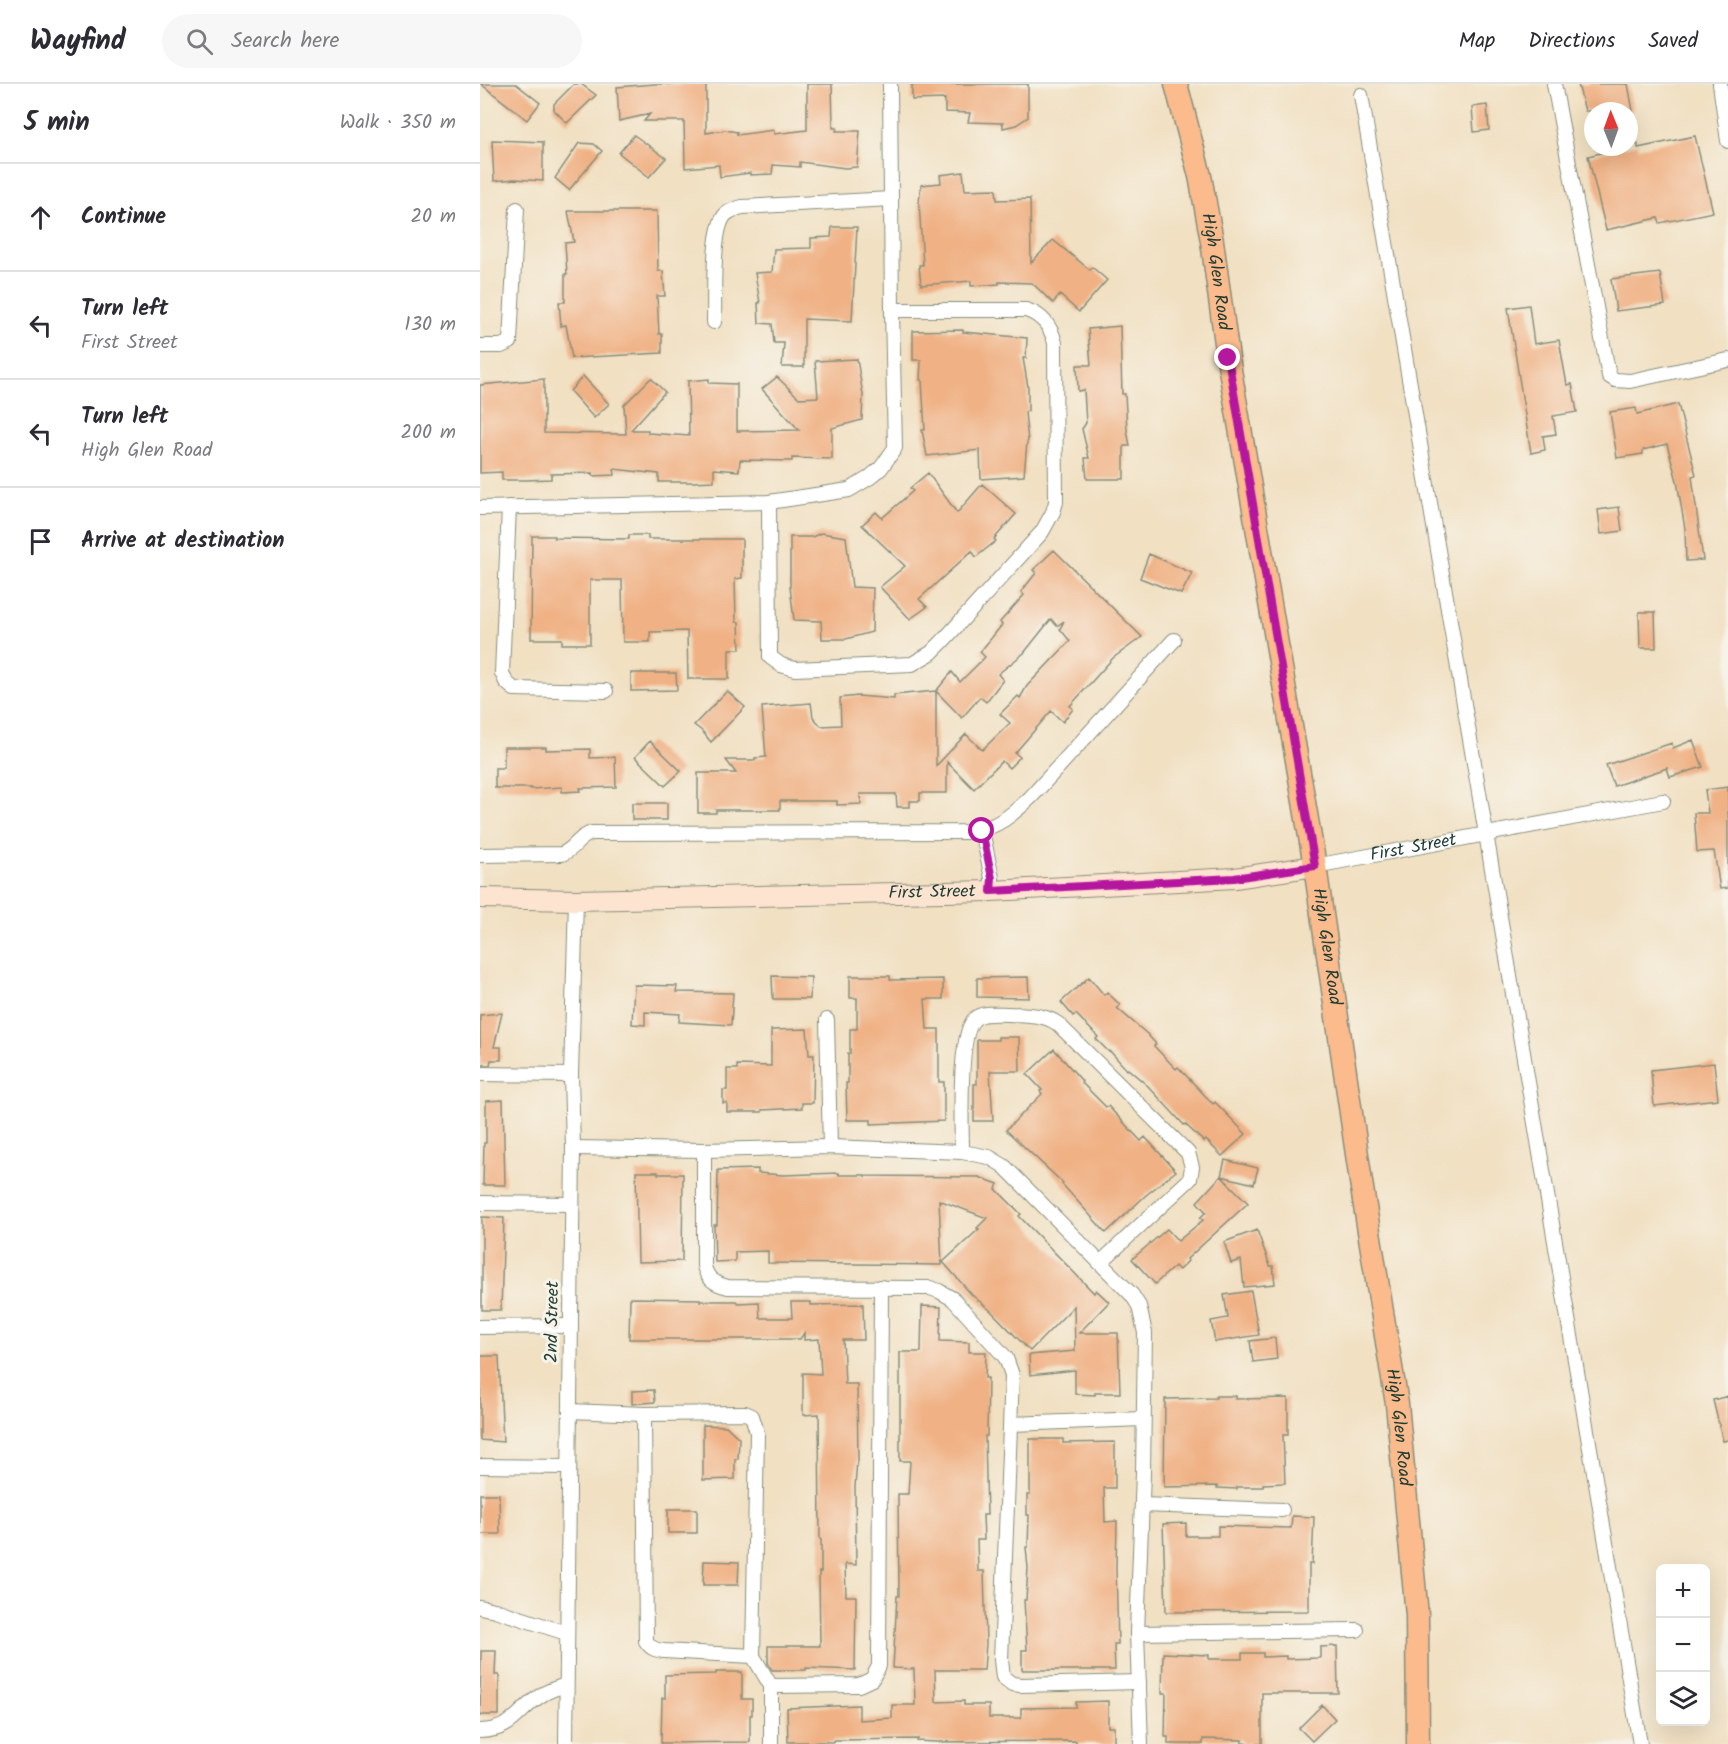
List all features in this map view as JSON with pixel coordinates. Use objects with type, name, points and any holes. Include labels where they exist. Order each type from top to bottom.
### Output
[{"type":"main road","name":"High Glen Road","points":[[1176,84],[1200,176],[1212,241],[1228,358],[1315,866],[1367,1226],[1397,1404],[1417,1615],[1418,1744]]},
{"type":"street","points":[[480,508],[769,502],[849,490],[869,478],[890,457],[896,448],[890,84]]},
{"type":"street","points":[[1554,84],[1609,376],[1618,381],[1630,381],[1728,360]]},
{"type":"street","points":[[1720,84],[1728,141]]},
{"type":"street","points":[[1361,95],[1640,1744]]},
{"type":"street","points":[[714,322],[717,234],[723,220],[733,210],[742,207],[891,199]]},
{"type":"street","points":[[480,346],[501,346],[510,342],[517,209]]},
{"type":"street","points":[[769,502],[770,657],[781,665],[795,669],[912,664],[921,660],[943,641],[1042,532],[1056,502],[1055,343],[1048,325],[1035,313],[1026,310],[892,310]]},
{"type":"street","points":[[509,507],[502,673],[506,682],[514,689],[606,691]]},
{"type":"street","points":[[480,855],[562,854],[571,850],[582,837],[592,833],[982,831],[1009,818],[1174,640]]},
{"type":"street","name":"First Street","points":[[480,898],[576,900],[991,891],[1234,878],[1315,866],[1663,801]]},
{"type":"street","points":[[982,831],[992,878],[991,891]]},
{"type":"street","name":"2nd Street","points":[[566,1744],[567,1467],[570,1411],[573,1148],[571,1075],[576,900]]},
{"type":"street","points":[[962,1152],[964,1051],[971,1023],[978,1016],[991,1014],[1051,1018],[1188,1154],[1191,1160],[1190,1179],[1100,1263]]},
{"type":"street","points":[[827,1020],[830,1147]]},
{"type":"street","points":[[480,1074],[571,1075]]},
{"type":"street","points":[[573,1148],[704,1150],[830,1147],[962,1152],[989,1157],[1004,1166],[1132,1294],[1142,1318],[1145,1333],[1137,1633],[1141,1744]]},
{"type":"street","points":[[704,1150],[704,1266],[711,1280],[728,1287],[930,1288],[953,1299],[1009,1363],[1012,1375],[1011,1424],[1000,1660],[1006,1682],[1022,1685],[1139,1682]]},
{"type":"street","points":[[480,1203],[572,1204]]},
{"type":"street","points":[[771,1686],[859,1685],[872,1679],[879,1666],[881,1287]]},
{"type":"street","points":[[480,1327],[571,1326]]},
{"type":"street","points":[[570,1411],[644,1414],[745,1413],[752,1416],[755,1422],[757,1454],[753,1656],[771,1686],[771,1744]]},
{"type":"street","points":[[644,1414],[646,1641],[649,1646],[664,1651],[753,1656]]},
{"type":"street","points":[[1011,1424],[1143,1419]]},
{"type":"street","points":[[480,1466],[567,1467]]},
{"type":"street","points":[[1142,1505],[1282,1510]]},
{"type":"street","points":[[480,1607],[566,1633]]},
{"type":"street","points":[[1137,1633],[1357,1630]]},
{"type":"street","points":[[480,1731],[497,1730],[506,1726],[546,1691],[566,1685]]},
{"type":"building","points":[[481,84],[516,84],[540,103],[527,120]]},
{"type":"building","points":[[574,84],[581,84],[596,95],[567,123],[554,110],[554,104]]},
{"type":"building","points":[[706,84],[706,133],[725,130],[737,132],[737,135],[774,130],[774,134],[807,130],[807,84],[832,84],[833,128],[837,128],[836,131],[860,131],[857,167],[845,168],[800,162],[800,167],[773,165],[772,174],[750,175],[750,173],[720,177],[719,165],[685,168],[684,121],[644,121],[650,114],[619,121],[617,87]]},
{"type":"building","points":[[912,84],[1028,84],[1028,117],[1016,125],[1003,128],[1003,123],[968,122],[970,113],[945,112],[945,99],[912,100]]},
{"type":"building","points":[[1578,84],[1628,84],[1631,102],[1584,102],[1584,107]]},
{"type":"building","points":[[1487,105],[1489,130],[1474,132],[1472,107]]},
{"type":"building","points":[[634,135],[666,158],[649,177],[619,153]]},
{"type":"building","points":[[1695,136],[1713,212],[1660,223],[1658,218],[1606,230],[1588,156],[1638,156],[1638,148]]},
{"type":"building","points":[[492,140],[543,142],[543,181],[515,179],[494,181]]},
{"type":"building","points":[[579,143],[594,144],[602,151],[569,190],[555,178]]},
{"type":"building","points":[[963,172],[965,190],[996,189],[997,200],[1030,199],[1031,263],[1053,240],[1090,270],[1092,267],[1107,280],[1079,312],[1060,295],[1053,303],[1032,283],[999,282],[999,284],[971,286],[971,281],[921,285],[919,265],[923,265],[919,202],[921,185],[941,183],[940,175]]},
{"type":"building","points":[[568,211],[657,211],[658,271],[663,271],[665,296],[657,296],[662,353],[572,358],[566,325],[561,326],[559,302],[565,302],[565,274],[567,274],[565,243],[574,242]]},
{"type":"building","points":[[832,227],[857,227],[852,321],[804,319],[804,367],[782,367],[784,343],[774,343],[772,324],[759,323],[758,303],[760,303],[755,273],[772,272],[774,249],[811,248],[811,238],[831,237]]},
{"type":"building","points":[[1660,273],[1665,305],[1616,311],[1611,279]]},
{"type":"building","points":[[1529,305],[1534,344],[1559,340],[1567,385],[1572,384],[1577,412],[1553,416],[1556,434],[1543,436],[1545,450],[1531,453],[1508,308]]},
{"type":"building","points":[[1120,326],[1122,394],[1125,394],[1130,446],[1124,446],[1124,479],[1087,479],[1085,458],[1089,458],[1082,429],[1086,423],[1084,390],[1078,391],[1077,365],[1091,365],[1088,329]]},
{"type":"building","points":[[963,330],[963,332],[1027,338],[1026,358],[1023,358],[1028,387],[1028,411],[1025,412],[1028,441],[1024,476],[981,479],[980,450],[927,456],[922,430],[925,430],[922,380],[920,380],[921,360],[913,360],[913,331]]},
{"type":"building","points":[[857,359],[863,395],[862,420],[832,428],[832,459],[740,460],[739,471],[714,469],[714,481],[692,482],[659,482],[659,474],[614,469],[615,475],[551,474],[551,479],[526,480],[502,480],[502,472],[480,473],[480,385],[544,379],[544,433],[626,434],[624,405],[651,378],[665,392],[631,430],[689,436],[688,381],[709,379],[709,383],[737,384],[737,431],[799,430],[762,389],[777,377],[799,398],[818,397],[815,361]]},
{"type":"building","points":[[583,376],[609,404],[594,418],[570,391]]},
{"type":"building","points":[[1678,404],[1696,475],[1692,476],[1703,560],[1686,561],[1685,529],[1677,481],[1667,444],[1643,450],[1643,454],[1617,458],[1610,412],[1636,408],[1637,414]]},
{"type":"building","points":[[928,473],[957,513],[982,484],[1016,514],[994,539],[996,541],[976,557],[972,551],[919,599],[927,607],[910,619],[880,587],[905,566],[862,525],[876,512],[882,518],[913,491],[910,488]]},
{"type":"building","points":[[1619,507],[1622,531],[1601,534],[1598,510]]},
{"type":"building","points":[[821,533],[846,537],[852,587],[873,588],[872,632],[846,639],[822,639],[821,621],[794,620],[790,587],[790,537],[812,537]]},
{"type":"building","points":[[629,535],[648,535],[648,539],[742,539],[742,578],[735,579],[736,622],[739,622],[740,649],[729,649],[729,679],[688,679],[687,631],[650,632],[650,642],[623,642],[622,580],[590,580],[590,644],[562,644],[562,639],[531,639],[532,536],[629,539]]},
{"type":"building","points":[[1054,550],[1142,637],[1113,658],[1070,706],[1073,709],[1063,722],[1051,711],[1015,753],[1020,757],[1009,768],[1002,761],[974,789],[947,762],[947,793],[920,793],[920,801],[910,801],[910,807],[897,807],[896,794],[860,794],[861,804],[837,805],[837,801],[780,801],[780,810],[716,810],[716,813],[698,813],[698,773],[736,773],[726,760],[755,760],[755,758],[766,757],[762,707],[811,703],[813,717],[821,726],[841,725],[840,698],[858,696],[894,699],[894,695],[936,691],[952,672],[960,682],[985,657],[980,652],[1002,625],[1000,622],[1024,595],[1021,592],[1036,573],[1033,570]],"holes":[[[1051,619],[1057,626],[1064,621],[1060,629],[1070,641],[1027,686],[1020,698],[1018,696],[1000,714],[1010,723],[982,750],[966,734],[936,766],[936,691],[962,718],[980,697],[986,702],[1003,680],[998,674],[1024,653]]]},
{"type":"building","points":[[1149,554],[1192,573],[1181,594],[1140,578]]},
{"type":"building","points":[[1639,612],[1655,612],[1656,648],[1640,648]]},
{"type":"building","points":[[631,673],[676,673],[677,690],[631,691]]},
{"type":"building","points":[[727,691],[745,707],[711,742],[694,725]]},
{"type":"building","points":[[1693,740],[1703,767],[1670,777],[1667,768],[1614,786],[1606,765],[1672,743],[1673,748]]},
{"type":"building","points":[[650,741],[681,771],[665,786],[635,757]]},
{"type":"building","points":[[504,747],[546,747],[546,750],[590,749],[590,758],[615,757],[616,787],[580,788],[581,791],[562,792],[562,787],[495,788],[495,768],[504,768]]},
{"type":"building","points":[[1728,787],[1728,888],[1720,889],[1714,851],[1697,852],[1694,813],[1708,813],[1705,790]]},
{"type":"building","points":[[632,803],[667,803],[667,820],[632,820]]},
{"type":"building","points":[[772,976],[811,977],[810,999],[773,999]]},
{"type":"building","points":[[850,976],[890,976],[890,980],[943,979],[943,999],[925,999],[927,1029],[939,1029],[939,1082],[944,1082],[944,1121],[871,1124],[871,1120],[847,1120],[846,1083],[848,1083],[850,1029],[857,1029],[857,998],[850,998]]},
{"type":"building","points":[[1028,977],[1029,998],[977,997],[977,978]]},
{"type":"building","points":[[1089,977],[1104,995],[1107,992],[1120,1005],[1117,1008],[1147,1034],[1156,1044],[1154,1046],[1176,1069],[1178,1067],[1246,1134],[1222,1156],[1206,1140],[1204,1142],[1184,1125],[1148,1086],[1127,1070],[1096,1039],[1098,1037],[1076,1014],[1073,1016],[1061,1002]]},
{"type":"building","points":[[634,985],[677,986],[676,992],[733,993],[731,1025],[679,1022],[680,1014],[645,1012],[645,1025],[632,1024]]},
{"type":"building","points":[[502,1013],[494,1047],[501,1047],[501,1060],[491,1060],[490,1065],[480,1065],[480,1015]]},
{"type":"building","points":[[807,1029],[809,1055],[814,1055],[813,1103],[802,1103],[802,1108],[762,1110],[762,1112],[727,1112],[727,1103],[723,1103],[723,1090],[727,1090],[727,1069],[737,1069],[737,1065],[771,1066],[771,1030]]},
{"type":"building","points":[[998,1037],[1019,1037],[1020,1071],[990,1071],[993,1121],[974,1121],[977,1040],[998,1040]]},
{"type":"building","points":[[1054,1049],[1081,1082],[1106,1107],[1108,1106],[1141,1141],[1145,1137],[1176,1171],[1145,1196],[1106,1233],[1063,1183],[1006,1130],[1042,1094],[1040,1091],[1042,1090],[1027,1074]]},
{"type":"building","points":[[1714,1063],[1718,1099],[1654,1106],[1651,1070]]},
{"type":"building","points":[[503,1100],[505,1185],[483,1185],[486,1101]]},
{"type":"building","points":[[1225,1160],[1258,1168],[1254,1184],[1221,1176]]},
{"type":"building","points":[[758,1169],[758,1173],[783,1175],[839,1173],[839,1175],[865,1176],[979,1177],[998,1184],[996,1189],[1021,1214],[1019,1216],[1094,1293],[1096,1290],[1109,1302],[1079,1333],[1118,1333],[1120,1393],[1075,1394],[1075,1370],[1030,1375],[1029,1355],[1075,1351],[1074,1306],[1030,1351],[972,1295],[943,1262],[979,1229],[977,1228],[987,1218],[939,1200],[942,1265],[768,1263],[768,1251],[735,1252],[735,1261],[715,1262],[714,1225],[717,1225],[718,1170]]},
{"type":"building","points":[[636,1172],[683,1174],[682,1261],[638,1262]]},
{"type":"building","points":[[1221,1176],[1248,1203],[1187,1259],[1188,1261],[1179,1270],[1175,1266],[1155,1284],[1132,1259],[1167,1229],[1178,1241],[1203,1220],[1200,1218],[1206,1212],[1197,1202]]},
{"type":"building","points":[[482,1217],[504,1218],[501,1310],[482,1310]]},
{"type":"building","points":[[1257,1230],[1270,1266],[1273,1266],[1275,1284],[1244,1287],[1241,1260],[1231,1263],[1224,1242]]},
{"type":"building","points":[[1251,1291],[1259,1335],[1215,1342],[1211,1321],[1228,1318],[1224,1295]]},
{"type":"building","points":[[630,1298],[759,1302],[760,1318],[792,1318],[791,1302],[811,1302],[811,1305],[863,1304],[864,1340],[843,1340],[845,1384],[857,1384],[856,1565],[845,1564],[846,1596],[856,1596],[855,1670],[806,1668],[806,1670],[772,1670],[768,1663],[768,1646],[820,1646],[819,1414],[803,1415],[803,1373],[821,1374],[819,1339],[804,1340],[804,1333],[800,1339],[629,1339]]},
{"type":"building","points":[[922,1306],[941,1307],[940,1341],[969,1342],[969,1352],[986,1352],[985,1378],[988,1378],[987,1436],[985,1436],[987,1515],[983,1515],[984,1540],[977,1540],[978,1571],[984,1571],[986,1644],[984,1670],[935,1670],[936,1702],[964,1701],[964,1705],[989,1705],[989,1718],[1021,1718],[1021,1708],[1076,1707],[1076,1702],[1108,1701],[1108,1727],[1114,1727],[1114,1744],[1076,1744],[1076,1741],[937,1742],[917,1741],[918,1739],[788,1742],[787,1708],[859,1705],[859,1720],[892,1718],[892,1705],[915,1705],[914,1669],[893,1668],[897,1596],[899,1596],[898,1494],[908,1494],[910,1461],[900,1461],[900,1352],[921,1352]]},
{"type":"building","points":[[1275,1338],[1277,1359],[1253,1362],[1250,1341]]},
{"type":"building","points":[[480,1356],[499,1356],[503,1442],[480,1440]]},
{"type":"building","points":[[654,1390],[655,1402],[632,1404],[632,1391]]},
{"type":"building","points":[[1216,1396],[1236,1396],[1236,1399],[1288,1398],[1288,1435],[1283,1435],[1285,1483],[1263,1484],[1263,1487],[1237,1487],[1237,1489],[1217,1488],[1217,1486],[1164,1487],[1165,1399],[1216,1398]]},
{"type":"building","points":[[1728,1396],[1728,1440],[1723,1441],[1713,1400]]},
{"type":"building","points":[[703,1425],[726,1426],[739,1438],[738,1459],[735,1459],[735,1479],[703,1480]]},
{"type":"building","points":[[1030,1439],[1063,1439],[1063,1443],[1115,1442],[1115,1488],[1104,1488],[1105,1522],[1117,1521],[1118,1644],[1114,1644],[1115,1670],[1022,1670],[1022,1650],[1027,1650],[1024,1600],[1026,1600],[1028,1568],[1026,1547],[1028,1547],[1029,1515],[1027,1515],[1027,1495],[1030,1495]]},
{"type":"building","points":[[480,1494],[499,1494],[500,1534],[480,1534]]},
{"type":"building","points":[[668,1509],[697,1509],[697,1533],[668,1533]]},
{"type":"building","points":[[1292,1516],[1314,1517],[1312,1564],[1309,1564],[1309,1611],[1166,1612],[1163,1524],[1186,1523],[1186,1536],[1218,1536],[1218,1526],[1291,1528]]},
{"type":"building","points":[[704,1561],[739,1562],[738,1585],[703,1585]]},
{"type":"building","points":[[1337,1646],[1338,1693],[1262,1693],[1262,1744],[1242,1743],[1242,1740],[1203,1739],[1203,1744],[1168,1744],[1168,1737],[1165,1737],[1166,1693],[1162,1693],[1163,1653],[1209,1655],[1209,1659],[1242,1659],[1242,1653],[1263,1653],[1263,1657],[1286,1656],[1286,1659],[1320,1658],[1320,1647]]},
{"type":"building","points":[[481,1651],[496,1651],[495,1675],[499,1675],[499,1715],[480,1715]]},
{"type":"building","points":[[716,1672],[742,1672],[742,1699],[752,1699],[750,1742],[661,1743],[665,1675],[716,1674]]},
{"type":"building","points":[[1322,1705],[1335,1719],[1312,1741],[1299,1728]]},
{"type":"route","points":[[982,831],[992,878],[991,891],[1234,878],[1315,866],[1228,358]]}]
